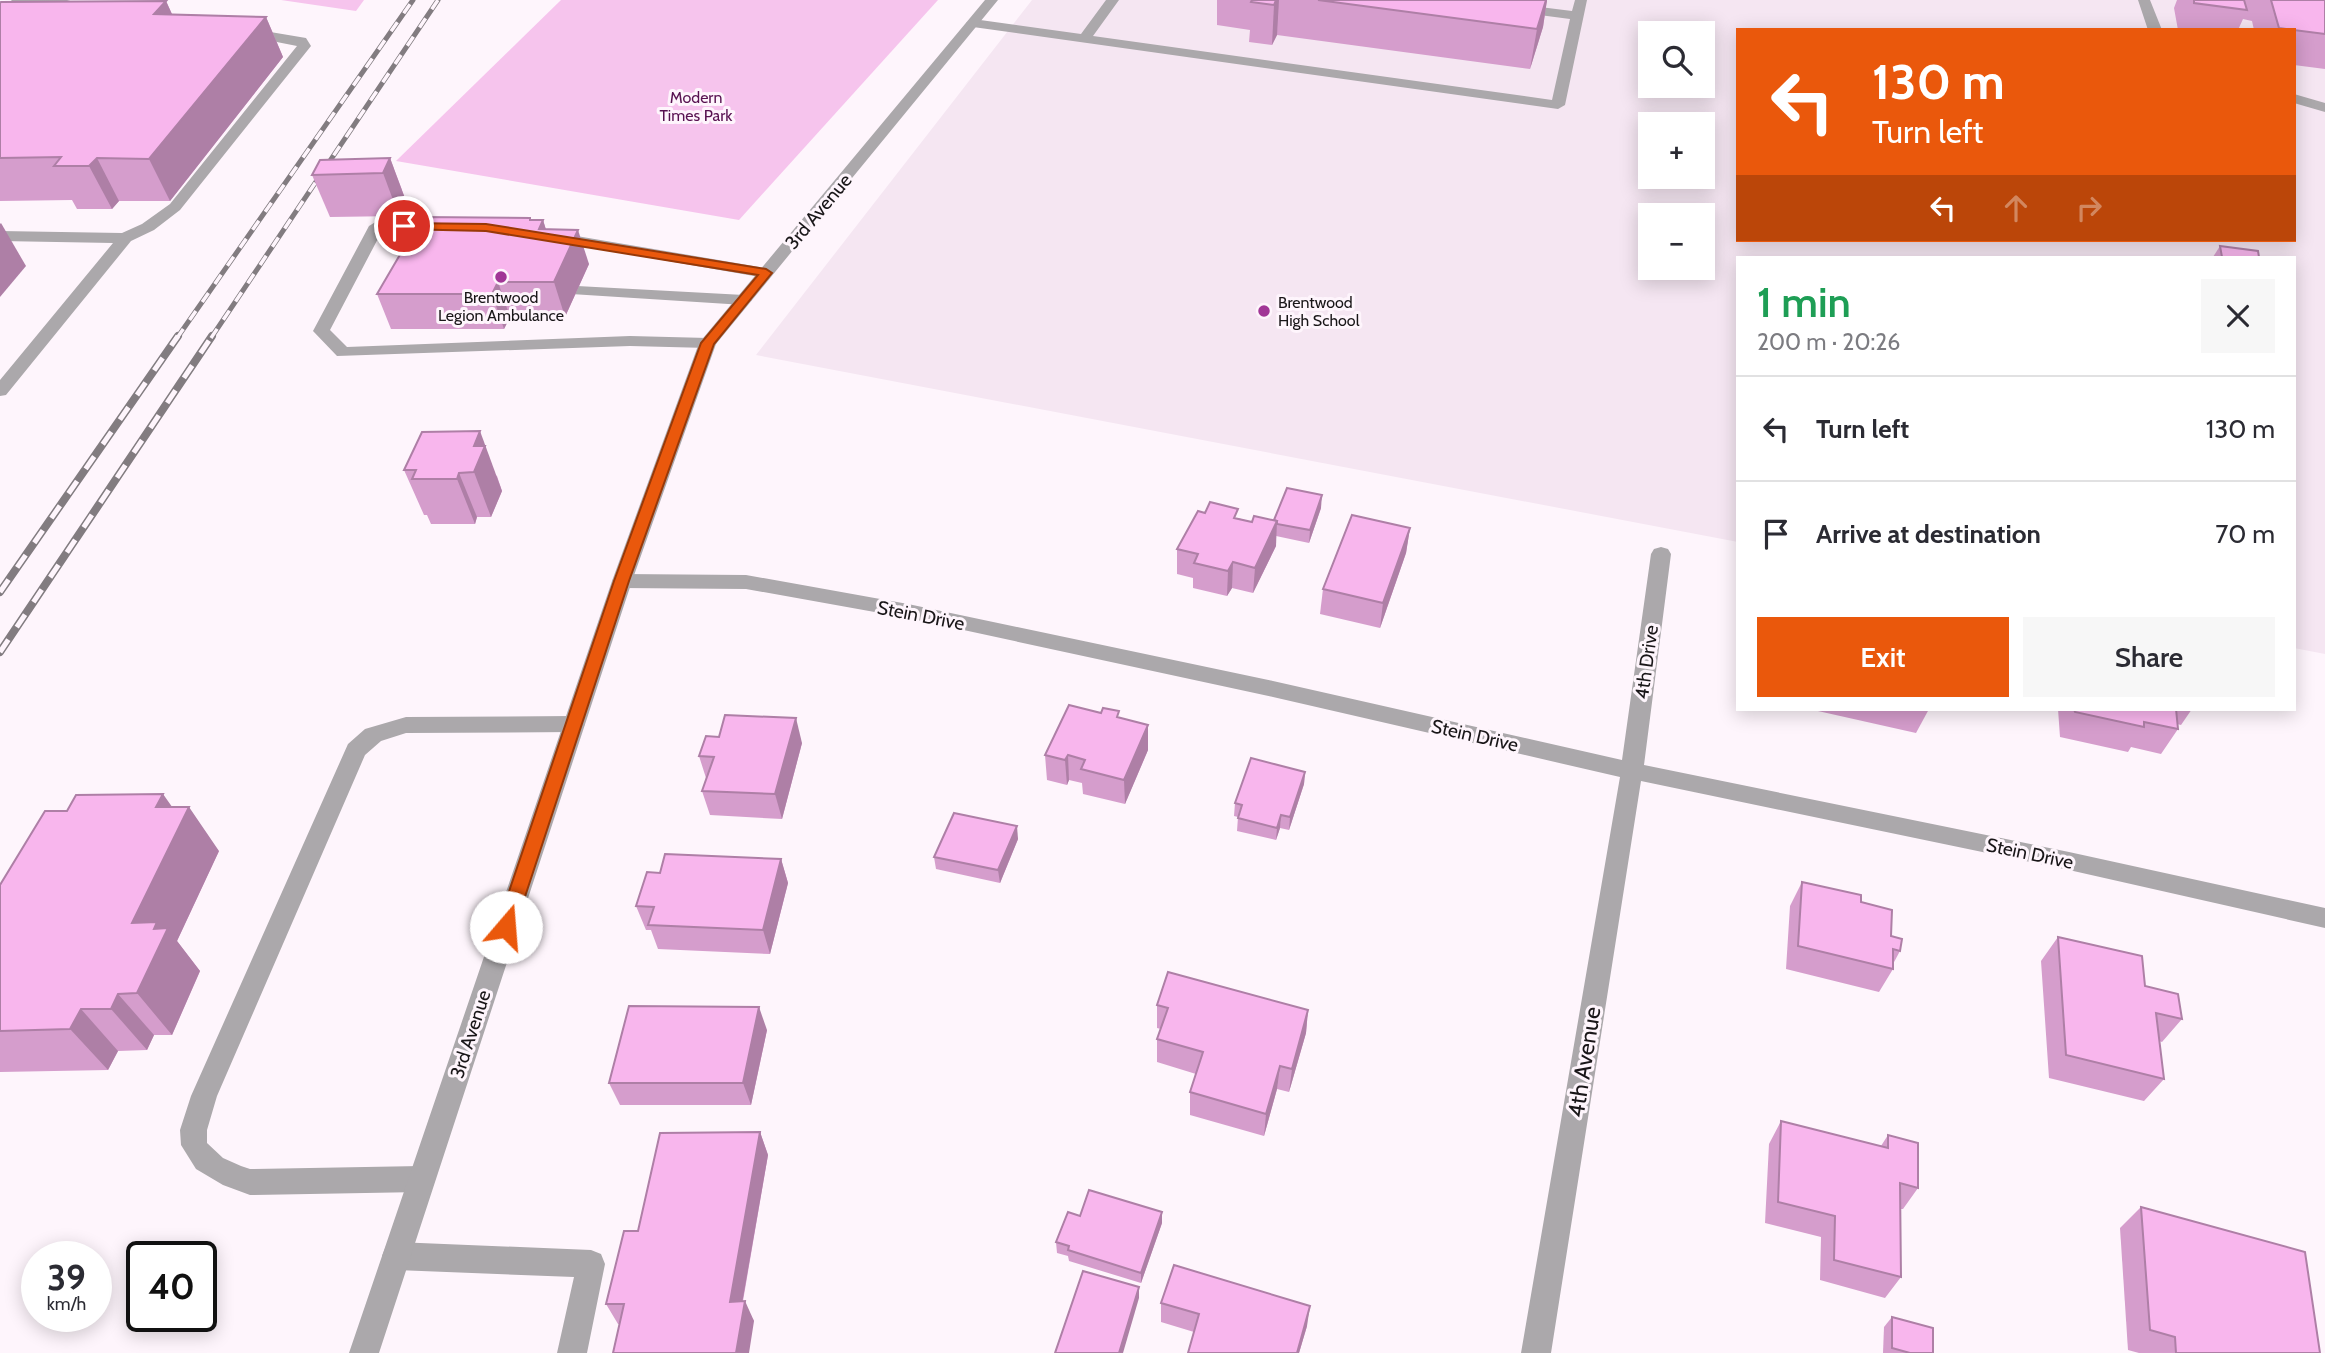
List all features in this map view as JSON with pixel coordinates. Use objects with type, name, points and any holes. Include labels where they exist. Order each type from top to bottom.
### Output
[{"type":"street","points":[[0,1],[33,0]]},
{"type":"street","points":[[44,0],[98,9]]},
{"type":"street","name":"3rd Avenue","points":[[363,1353],[622,581],[708,343],[992,0]]},
{"type":"street","points":[[1085,38],[1113,0]]},
{"type":"street","points":[[973,23],[1558,105],[1581,0]]},
{"type":"street","points":[[2144,0],[2154,28]]},
{"type":"street","points":[[0,17],[17,2]]},
{"type":"street","points":[[1509,7],[1577,16]]},
{"type":"street","points":[[0,391],[125,238],[148,227],[175,207],[303,46],[301,41],[233,30]]},
{"type":"street","points":[[2296,99],[2325,108]]},
{"type":"street","points":[[459,227],[377,226],[321,331],[343,352],[630,341],[708,343]]},
{"type":"street","points":[[541,235],[766,273]]},
{"type":"street","points":[[0,236],[125,238]]},
{"type":"street","points":[[577,290],[744,300]]},
{"type":"street","name":"4th Drive","points":[[1632,771],[1661,554]]},
{"type":"street","name":"Stein Drive","points":[[622,581],[746,582],[908,611],[1273,689],[1632,771],[2325,918]]},
{"type":"street","points":[[421,1180],[250,1182],[226,1174],[201,1158],[193,1136],[204,1096],[356,750],[373,735],[406,725],[574,724]]},
{"type":"street","name":"4th Avenue","points":[[1536,1353],[1632,771]]},
{"type":"street","points":[[396,1256],[591,1264],[572,1353]]},
{"type":"shaded area","name":"Brentwood High School","points":[[1032,0],[2325,0],[2325,654],[2296,648],[2296,256],[1736,256],[1736,542],[756,355]]},
{"type":"green space","points":[[281,0],[364,0],[356,11]]},
{"type":"green space","name":"Modern Times Park","points":[[561,0],[938,0],[739,220],[396,161]]},
{"type":"building","points":[[1276,0],[1274,5],[1251,2]]},
{"type":"building","points":[[1318,0],[1546,0],[1537,29]]},
{"type":"building","points":[[2194,0],[2244,0],[2247,10],[2194,3]]},
{"type":"building","points":[[2271,0],[2325,0],[2325,34],[2296,30],[2296,28],[2279,28]]},
{"type":"building","points":[[166,1],[154,14],[266,17],[149,159],[97,158],[89,166],[54,166],[61,157],[0,158],[1,2]]},
{"type":"building","points":[[390,158],[383,173],[312,175],[320,160]]},
{"type":"building","points":[[422,217],[530,218],[543,220],[539,229],[578,230],[554,282],[498,282],[492,294],[377,294]]},
{"type":"building","points":[[2220,246],[2258,251],[2259,256],[2222,256]]},
{"type":"building","points":[[480,431],[474,446],[485,446],[474,472],[459,473],[457,479],[412,479],[416,470],[404,470],[422,432]]},
{"type":"building","points":[[1287,488],[1322,495],[1310,530],[1277,524],[1274,520]]},
{"type":"building","points":[[1210,502],[1238,509],[1234,518],[1252,522],[1254,516],[1277,521],[1255,568],[1233,562],[1228,571],[1194,563],[1198,554],[1177,549],[1198,511],[1205,513]]},
{"type":"building","points":[[1352,515],[1410,528],[1383,603],[1323,589]]},
{"type":"building","points":[[1069,705],[1101,713],[1103,708],[1119,711],[1117,717],[1148,725],[1124,780],[1081,769],[1085,760],[1068,755],[1065,760],[1045,755]]},
{"type":"building","points":[[2176,711],[2178,729],[2144,722],[2144,727],[2075,712]]},
{"type":"building","points":[[725,715],[796,718],[775,794],[702,791],[714,757],[699,756],[706,736],[719,737]]},
{"type":"building","points":[[1251,758],[1305,772],[1290,817],[1281,815],[1277,828],[1238,818],[1242,805],[1235,803]]},
{"type":"building","points":[[163,794],[156,807],[189,807],[132,923],[157,922],[154,929],[168,928],[137,993],[118,994],[111,1009],[81,1009],[70,1029],[0,1031],[0,885],[45,811],[67,811],[76,795]]},
{"type":"building","points":[[954,813],[1017,826],[998,870],[934,857]]},
{"type":"building","points":[[665,854],[781,859],[763,930],[648,925],[654,907],[636,906],[647,872],[660,873]]},
{"type":"building","points":[[1802,882],[1861,895],[1861,902],[1892,910],[1891,936],[1902,939],[1900,951],[1893,949],[1893,969],[1798,946]]},
{"type":"building","points":[[2058,937],[2142,956],[2145,986],[2178,994],[2182,1019],[2156,1013],[2164,1079],[2066,1055]]},
{"type":"building","points":[[1168,972],[1308,1010],[1292,1069],[1280,1066],[1266,1114],[1190,1092],[1203,1052],[1157,1039],[1168,1008],[1157,1005]]},
{"type":"building","points":[[629,1006],[759,1007],[743,1083],[609,1083]]},
{"type":"building","points":[[1781,1121],[1888,1148],[1888,1135],[1918,1143],[1918,1188],[1900,1183],[1901,1277],[1834,1260],[1835,1216],[1778,1202]]},
{"type":"building","points":[[760,1132],[730,1302],[745,1301],[736,1353],[613,1353],[624,1304],[606,1304],[624,1231],[638,1231],[660,1133]]},
{"type":"building","points":[[1089,1190],[1162,1212],[1141,1273],[1068,1250],[1069,1246],[1056,1242],[1068,1212],[1080,1216]]},
{"type":"building","points":[[2141,1207],[2305,1252],[2320,1353],[2176,1353],[2175,1337],[2150,1330]]},
{"type":"building","points":[[1174,1265],[1310,1306],[1297,1353],[1188,1353],[1199,1314],[1161,1303]]},
{"type":"building","points":[[1083,1271],[1139,1287],[1119,1353],[1055,1353]]},
{"type":"building","points":[[1892,1317],[1933,1328],[1933,1353],[1910,1353],[1892,1348]]},
{"type":"railway","points":[[177,338],[413,0]]},
{"type":"railway","points":[[211,338],[438,0]]},
{"type":"railway","points":[[0,592],[178,336]]},
{"type":"railway","points":[[0,652],[212,336]]},
{"type":"place","name":"Brentwood Legion Ambulance","points":[[501,277]]},
{"type":"place","name":"Brentwood High School","points":[[1264,311]]},
{"type":"route","points":[[404,226],[486,227],[766,273],[708,343],[622,581],[506,927]]}]
